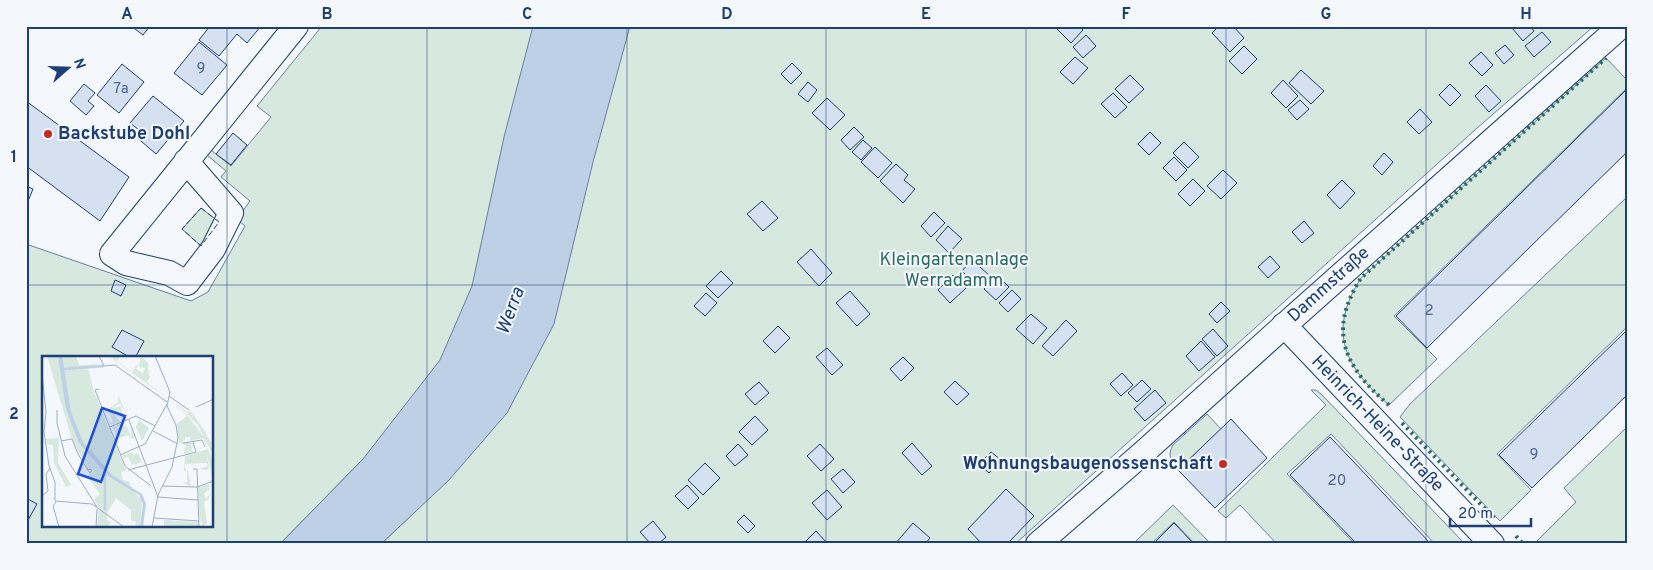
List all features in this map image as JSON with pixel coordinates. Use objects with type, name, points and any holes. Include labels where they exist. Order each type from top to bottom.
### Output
[{"type":"street","points":[[186,161],[231,213],[213,249],[187,283],[170,273],[126,263],[112,254],[186,161],[296,26]]},
{"type":"street","name":"Dammstraße","points":[[1038,544],[1621,26]]},
{"type":"street","name":"Heinrich-Heine-Straße","points":[[1284,325],[1492,544]]},
{"type":"green space","name":"Kleingartenanlage Werradamm","points":[[322,26],[1594,26],[1476,129],[1015,544],[381,544],[415,512],[363,459],[280,544],[26,544],[26,244],[191,301],[208,292],[245,226],[237,219],[250,201],[221,177],[226,171],[207,155],[211,150],[231,166],[271,117],[257,106]]},
{"type":"green space","points":[[1606,58],[1627,80],[1627,88],[1394,316],[1437,359],[1389,405],[1361,377],[1351,362],[1345,347],[1343,331],[1345,315],[1351,297],[1361,278]]},
{"type":"green space","points":[[1627,197],[1627,327],[1497,454],[1531,490],[1500,521],[1400,417],[1410,404]]},
{"type":"green space","points":[[201,208],[219,222],[201,246],[182,229]]},
{"type":"green space","points":[[1311,390],[1316,390],[1322,395],[1465,544],[1435,544],[1331,434],[1287,474],[1355,544],[1277,544],[1240,505],[1226,518],[1218,511],[1326,405]]},
{"type":"green space","points":[[1207,414],[1221,429],[1178,470],[1171,458],[1170,452],[1173,445]]},
{"type":"green space","points":[[1627,427],[1627,544],[1534,544],[1576,502],[1564,488]]},
{"type":"green space","points":[[1173,505],[1211,544],[1195,544],[1174,522],[1151,544],[1133,544]]},
{"type":"water","name":"Werra","points":[[533,26],[630,26],[593,162],[554,324],[507,413],[449,480],[381,544],[280,544],[363,459],[440,360],[472,286],[504,137]]},
{"type":"building","points":[[137,26],[150,26],[143,35],[135,29]]},
{"type":"building","points":[[210,26],[261,26],[247,43],[237,34],[219,56],[199,40]]},
{"type":"building","points":[[1057,26],[1079,26],[1083,30],[1071,43],[1056,28]]},
{"type":"building","points":[[1219,26],[1233,26],[1244,38],[1230,52],[1212,33]]},
{"type":"building","points":[[1514,26],[1530,26],[1534,31],[1523,41],[1512,28]]},
{"type":"building","points":[[1542,32],[1551,42],[1534,57],[1525,46]]},
{"type":"building","points":[[1086,35],[1096,46],[1083,58],[1073,47]]},
{"type":"building","points":[[199,42],[227,65],[202,95],[174,73]]},
{"type":"building","points":[[1505,45],[1514,55],[1504,64],[1495,53]]},
{"type":"building","points":[[1244,46],[1257,59],[1242,74],[1229,61]]},
{"type":"building","points":[[1481,52],[1493,65],[1482,76],[1469,63]]},
{"type":"building","points":[[1075,57],[1088,68],[1073,84],[1060,72]]},
{"type":"building","points":[[792,63],[802,73],[791,84],[781,74]]},
{"type":"building","points":[[122,64],[144,82],[119,113],[97,95]]},
{"type":"building","points":[[1301,70],[1324,91],[1311,104],[1289,83]]},
{"type":"building","points":[[1130,75],[1144,89],[1129,103],[1115,89]]},
{"type":"building","points":[[1283,80],[1298,96],[1286,108],[1271,93]]},
{"type":"building","points":[[808,82],[817,90],[808,102],[798,94]]},
{"type":"building","points":[[84,84],[95,93],[88,101],[94,106],[86,115],[70,101]]},
{"type":"building","points":[[1450,84],[1461,95],[1450,106],[1439,95]]},
{"type":"building","points":[[1486,85],[1501,101],[1489,112],[1475,96]]},
{"type":"building","points":[[1627,89],[1627,152],[1427,348],[1396,316]]},
{"type":"building","points":[[1113,93],[1127,107],[1115,118],[1101,104]]},
{"type":"building","points":[[153,96],[184,121],[156,154],[134,135],[139,130],[130,123]]},
{"type":"building","points":[[827,98],[845,115],[830,130],[812,113]]},
{"type":"building","points":[[1300,100],[1309,109],[1297,120],[1288,110]]},
{"type":"building","name":"Backstube Dohl","points":[[26,101],[129,177],[100,221],[26,166]]},
{"type":"building","points":[[1420,109],[1432,122],[1419,134],[1407,122]]},
{"type":"building","points":[[854,127],[864,137],[850,150],[841,140]]},
{"type":"building","points":[[1150,132],[1161,143],[1149,155],[1138,144]]},
{"type":"building","points":[[233,133],[247,145],[231,165],[216,154]]},
{"type":"building","points":[[863,140],[872,148],[861,160],[852,152]]},
{"type":"building","points":[[1184,142],[1199,157],[1188,168],[1173,153]]},
{"type":"building","points":[[875,147],[892,163],[878,178],[861,162]]},
{"type":"building","points":[[1384,153],[1393,162],[1382,175],[1373,166]]},
{"type":"building","points":[[1174,157],[1187,170],[1176,181],[1163,168]]},
{"type":"building","points":[[896,164],[908,175],[904,180],[915,189],[903,203],[880,181]]},
{"type":"building","points":[[1223,170],[1237,183],[1221,199],[1207,186]]},
{"type":"building","points":[[1193,179],[1205,191],[1190,206],[1178,194]]},
{"type":"building","points":[[1342,180],[1355,193],[1340,209],[1327,195]]},
{"type":"building","points":[[26,186],[33,189],[26,206]]},
{"type":"building","points":[[762,201],[778,218],[763,231],[747,214]]},
{"type":"building","points":[[934,212],[945,223],[931,237],[921,226]]},
{"type":"building","points":[[1304,221],[1314,233],[1302,243],[1292,232]]},
{"type":"building","points":[[948,226],[962,239],[949,253],[936,240]]},
{"type":"building","points":[[811,249],[832,273],[819,286],[797,262]]},
{"type":"building","points":[[1270,256],[1280,267],[1268,278],[1258,267]]},
{"type":"building","points":[[972,260],[989,275],[978,287],[962,271]]},
{"type":"building","points":[[721,271],[733,283],[718,298],[706,286]]},
{"type":"building","points":[[953,275],[966,288],[950,303],[938,290]]},
{"type":"building","points":[[997,275],[1009,287],[996,300],[984,289]]},
{"type":"building","points":[[115,280],[126,285],[121,296],[111,291]]},
{"type":"building","points":[[1012,290],[1021,299],[1008,312],[999,303]]},
{"type":"building","points":[[850,291],[870,314],[857,326],[836,303]]},
{"type":"building","points":[[706,293],[717,303],[705,316],[694,306]]},
{"type":"building","points":[[1221,302],[1230,311],[1217,323],[1209,314]]},
{"type":"building","points":[[1031,314],[1047,328],[1033,344],[1016,329]]},
{"type":"building","points":[[1066,320],[1077,331],[1053,356],[1042,346]]},
{"type":"building","points":[[778,326],[790,338],[775,353],[763,341]]},
{"type":"building","points":[[1213,329],[1228,346],[1217,356],[1202,339]]},
{"type":"building","points":[[122,330],[144,341],[136,356],[128,356],[112,347]]},
{"type":"building","points":[[1627,330],[1627,395],[1532,488],[1499,455]]},
{"type":"building","points":[[1201,341],[1215,357],[1199,371],[1186,356]]},
{"type":"building","points":[[827,348],[843,365],[832,375],[816,357]]},
{"type":"building","points":[[903,357],[914,368],[901,381],[890,369]]},
{"type":"building","points":[[1122,373],[1133,385],[1121,396],[1110,384]]},
{"type":"building","points":[[1142,380],[1151,389],[1137,402],[1128,393]]},
{"type":"building","points":[[955,381],[969,394],[957,405],[944,392]]},
{"type":"building","points":[[759,382],[769,393],[755,405],[745,394]]},
{"type":"building","points":[[1155,390],[1166,403],[1145,421],[1134,409]]},
{"type":"building","points":[[755,416],[768,430],[752,445],[739,432]]},
{"type":"building","name":"Wohnungsbaugenossenschaft","points":[[1231,419],[1267,458],[1215,508],[1178,470]]},
{"type":"building","points":[[1330,437],[1431,544],[1357,544],[1290,475]]},
{"type":"building","points":[[912,443],[932,466],[922,475],[902,453]]},
{"type":"building","points":[[738,444],[748,455],[735,466],[726,456]]},
{"type":"building","points":[[820,444],[834,459],[821,471],[807,456]]},
{"type":"building","points":[[991,452],[1001,460],[989,473],[979,464]]},
{"type":"building","points":[[705,463],[720,478],[703,495],[688,480]]},
{"type":"building","points":[[843,469],[855,482],[843,493],[831,479]]},
{"type":"building","points":[[687,485],[699,498],[688,509],[675,496]]},
{"type":"building","points":[[1006,489],[1034,516],[1007,544],[982,544],[968,529]]},
{"type":"building","points":[[827,490],[842,507],[827,520],[812,503]]},
{"type":"building","points":[[26,498],[37,504],[27,522],[26,521]]},
{"type":"building","points":[[744,515],[755,526],[748,533],[737,522]]},
{"type":"building","points":[[653,521],[666,537],[658,544],[651,544],[640,532]]},
{"type":"building","points":[[913,523],[930,538],[925,544],[895,544]]},
{"type":"building","points":[[1174,523],[1194,544],[1153,544]]},
{"type":"building","points":[[816,531],[828,544],[809,544],[806,541]]},
{"type":"hedge","points":[[1389,405],[1361,377],[1351,362],[1345,347],[1343,331],[1345,315],[1351,297],[1361,278],[1606,58]]},
{"type":"hedge","points":[[1402,423],[1495,519]]},
{"type":"hedge","points":[[1516,536],[1523,544]]},
{"type":"fence","points":[[201,208],[219,222],[201,246],[182,229],[201,208]]},
{"type":"place","name":"Backstube Dohl","points":[[48,134]]},
{"type":"place","name":"Wohnungsbaugenossenschaft","points":[[1223,464]]}]
